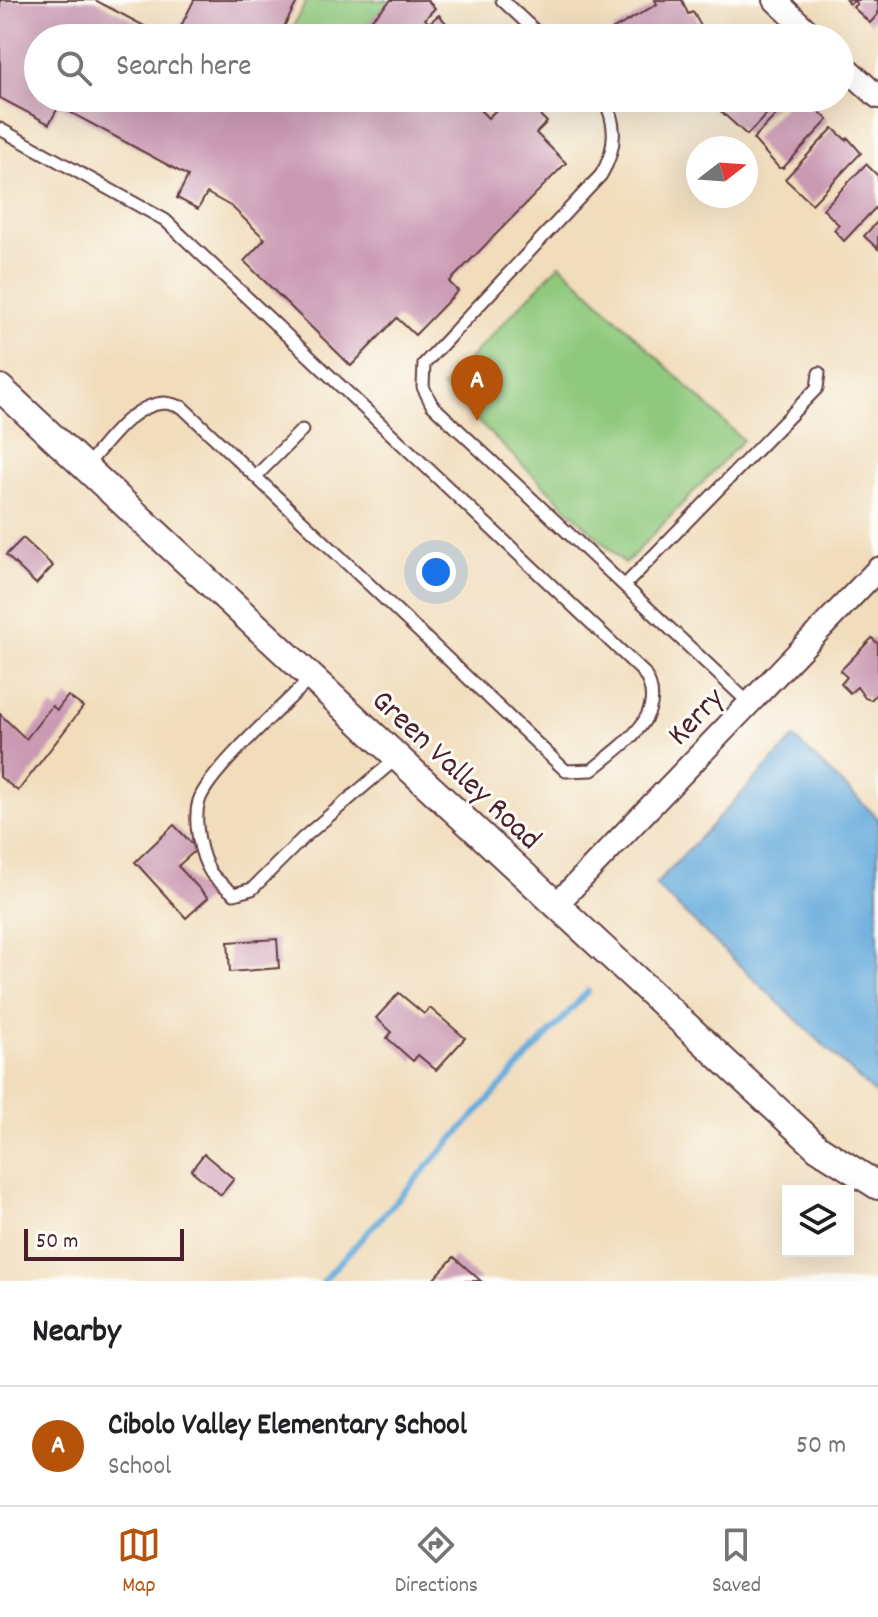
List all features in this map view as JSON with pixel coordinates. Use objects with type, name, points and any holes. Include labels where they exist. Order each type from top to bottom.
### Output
[{"type":"street","points":[[775,0],[800,24]]},
{"type":"street","points":[[854,75],[878,97]]},
{"type":"street","name":"Green Valley Road","points":[[0,388],[818,1148],[878,1186]]},
{"type":"street","name":"Kerry","points":[[555,906],[878,569]]},
{"type":"lane","points":[[502,0],[528,24]]},
{"type":"lane","points":[[611,112],[614,138],[611,158],[601,175],[424,364],[423,387],[432,405],[749,703]]},
{"type":"lane","points":[[0,129],[165,220],[643,672],[651,684],[650,714],[626,741],[592,770],[566,771],[182,407],[165,403],[147,407],[133,416],[86,467]]},
{"type":"lane","points":[[625,585],[817,388],[819,373]]},
{"type":"lane","points":[[256,476],[302,430]]},
{"type":"lane","points":[[311,677],[212,779],[199,801],[201,849],[211,873],[234,894],[252,889],[303,838],[397,758]]},
{"type":"green space","points":[[307,0],[390,2],[367,24],[294,24]]},
{"type":"green space","points":[[560,264],[743,440],[625,564],[442,387]]},
{"type":"water","points":[[794,738],[878,818],[878,1097],[655,885]]},
{"type":"building","points":[[0,0],[95,0],[140,24],[24,24],[24,111],[0,98]]},
{"type":"building","points":[[194,0],[298,0],[285,24],[182,24]]},
{"type":"building","points":[[391,0],[427,0],[435,8],[425,19],[429,23],[439,15],[447,24],[367,24]]},
{"type":"building","points":[[655,0],[682,0],[688,14],[693,12],[700,24],[622,24],[657,4]]},
{"type":"building","points":[[846,0],[878,0],[878,14],[870,23],[853,7],[857,4],[854,1],[850,4]]},
{"type":"building","points":[[26,112],[56,112],[49,124]]},
{"type":"building","points":[[70,112],[482,112],[488,118],[494,112],[537,112],[547,122],[536,133],[566,163],[449,282],[458,291],[415,335],[397,318],[351,366],[244,261],[265,239],[232,207],[207,193],[198,209],[177,198],[188,176]]},
{"type":"building","points":[[722,112],[769,112],[747,135]]},
{"type":"building","points":[[779,112],[820,112],[828,120],[783,168],[779,168],[758,145],[756,136]]},
{"type":"building","points":[[833,128],[846,140],[848,138],[861,153],[812,204],[785,179]]},
{"type":"building","points":[[866,164],[878,176],[878,205],[844,241],[834,230],[839,225],[823,209]]},
{"type":"building","points":[[878,221],[878,249],[864,236]]},
{"type":"building","points":[[23,538],[53,566],[36,584],[6,555]]},
{"type":"building","points":[[872,638],[878,644],[878,692],[871,700],[865,698],[857,687],[850,693],[841,684],[847,677],[840,671]]},
{"type":"building","points":[[68,696],[83,707],[18,791],[0,777],[0,714],[26,739],[52,706],[57,710]]},
{"type":"building","points":[[174,825],[197,849],[178,866],[208,898],[186,918],[135,862]]},
{"type":"building","points":[[277,939],[279,968],[230,972],[228,942]]},
{"type":"building","points":[[399,993],[424,1014],[430,1008],[465,1038],[436,1070],[418,1055],[413,1061],[387,1038],[392,1032],[376,1018]]},
{"type":"building","points":[[204,1154],[234,1179],[221,1195],[191,1170]]},
{"type":"building","points":[[454,1257],[481,1281],[432,1281]]},
{"type":"waterway","points":[[323,1281],[588,991]]},
{"type":"place","name":"Cibolo Valley Elementary School","points":[[477,421]]}]
